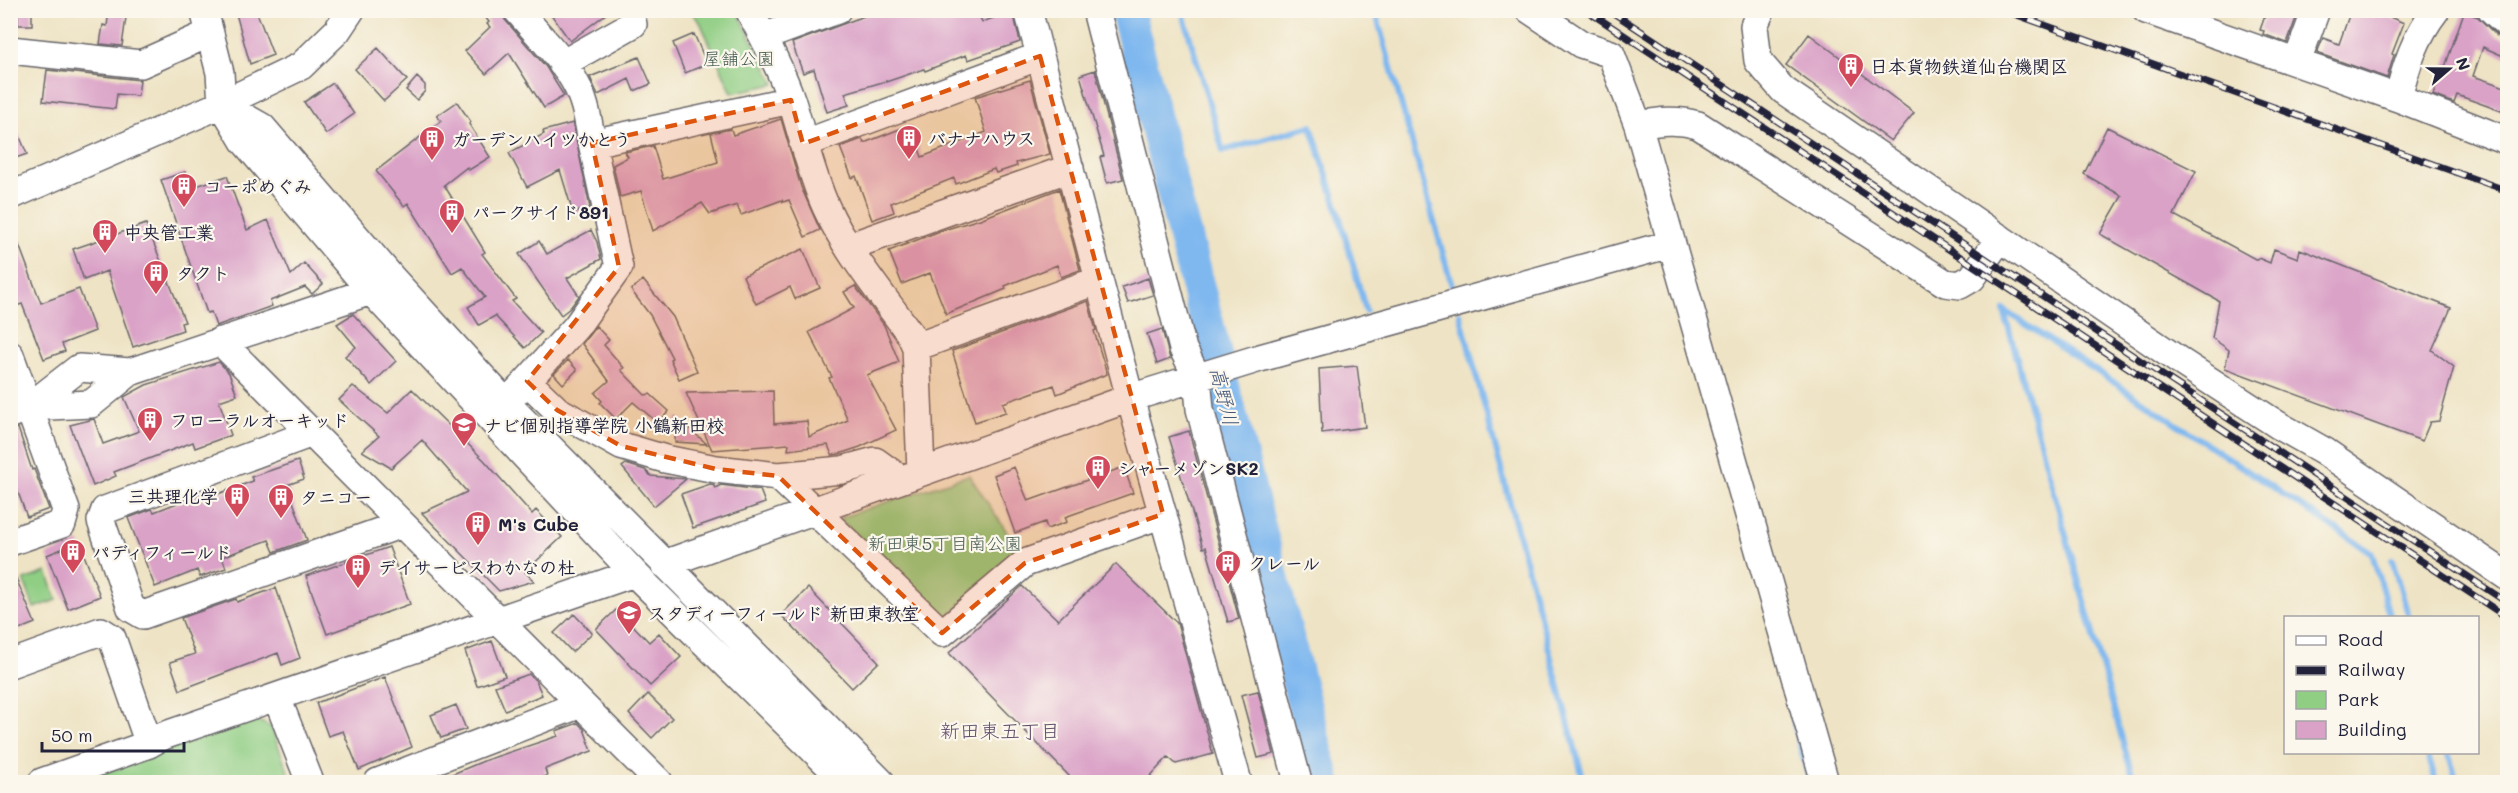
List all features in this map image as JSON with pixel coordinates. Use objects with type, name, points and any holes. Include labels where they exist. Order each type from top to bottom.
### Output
[{"type":"street","points":[[10,196],[222,104],[301,66],[337,31],[351,10]]},
{"type":"street","points":[[506,403],[576,327],[619,267],[584,104],[578,88],[562,64],[516,10]]},
{"type":"street","points":[[749,10],[764,37],[791,100],[803,144],[826,208],[848,247],[910,334],[916,346],[911,476]]},
{"type":"street","points":[[764,37],[837,10]]},
{"type":"street","points":[[1028,10],[1130,398],[1238,783]]},
{"type":"street","points":[[1096,10],[1183,349],[1200,376],[1200,409],[1298,783]]},
{"type":"street","points":[[1530,10],[1581,44],[1611,54],[1638,124],[1670,244],[1825,783]]},
{"type":"street","points":[[1761,10],[1754,26],[1758,61],[1783,90],[2181,362],[2278,425],[2324,451],[2508,577]]},
{"type":"street","points":[[2146,10],[2398,98],[2508,141]]},
{"type":"street","points":[[2297,62],[2316,10]]},
{"type":"street","points":[[2398,98],[2407,62],[2424,26],[2436,10]]},
{"type":"street","points":[[2492,10],[2508,25]]},
{"type":"street","points":[[10,50],[141,64],[207,22],[220,74],[222,104],[244,141],[371,291],[634,573],[846,783]]},
{"type":"street","points":[[562,64],[633,24]]},
{"type":"street","points":[[803,144],[1040,56]]},
{"type":"street","points":[[592,143],[791,100]]},
{"type":"street","points":[[222,104],[262,127],[391,277],[506,403],[881,783]]},
{"type":"street","points":[[1638,124],[1681,120],[1698,125],[1946,283],[1960,285],[1972,278],[2000,238]]},
{"type":"street","points":[[848,247],[1070,168]]},
{"type":"street","points":[[664,564],[1130,398],[1257,359],[1670,244]]},
{"type":"street","points":[[916,346],[1099,280]]},
{"type":"street","points":[[20,410],[91,404],[130,372],[371,291]]},
{"type":"street","points":[[220,341],[659,783]]},
{"type":"street","points":[[10,356],[20,410],[66,510],[62,524],[10,542]]},
{"type":"street","points":[[20,410],[79,368],[130,372]]},
{"type":"street","points":[[527,381],[557,410],[621,446],[665,459],[716,469],[778,476],[842,470],[875,461],[911,476]]},
{"type":"street","points":[[312,433],[105,510],[100,521],[131,608],[143,615],[402,524]]},
{"type":"street","points":[[778,476],[942,633],[1025,563],[1163,514]]},
{"type":"street","points":[[42,783],[149,744],[163,736],[634,573]]},
{"type":"street","points":[[10,664],[101,631],[111,638],[149,744]]},
{"type":"street","points":[[277,698],[310,783]]},
{"type":"street","points":[[378,783],[582,704]]},
{"type":"highlighted area","points":[[1040,56],[1163,514],[1025,563],[942,633],[778,476],[716,469],[621,446],[557,410],[527,381],[619,267],[592,143],[791,100],[803,144]]},
{"type":"green space","name":"屋舗公園","points":[[690,11],[737,11],[775,84],[732,93],[700,22]]},
{"type":"green space","name":"新田東5丁目南公園","points":[[969,475],[1021,553],[944,622],[839,518]]},
{"type":"green space","points":[[47,572],[57,600],[34,608],[24,580]]},
{"type":"green space","points":[[252,718],[271,727],[292,782],[74,782]]},
{"type":"building","points":[[18,10],[32,10],[32,25],[18,25]]},
{"type":"building","points":[[109,10],[127,10],[122,46],[100,44],[103,25],[107,26]]},
{"type":"building","points":[[235,10],[256,10],[273,55],[250,64]]},
{"type":"building","points":[[479,10],[502,10],[505,20],[546,67],[564,96],[544,108],[509,53],[486,74],[465,51],[490,27],[487,24],[489,22]]},
{"type":"building","points":[[548,10],[611,10],[570,41]]},
{"type":"building","points":[[866,10],[977,10],[982,22],[1013,11],[1020,42],[968,60],[966,55],[925,71],[924,69],[845,93],[849,105],[827,112],[814,69],[803,73],[792,43],[867,15]]},
{"type":"building","points":[[2267,10],[2299,10],[2287,43],[2263,34],[2264,31],[2260,30]]},
{"type":"building","points":[[2351,10],[2373,10],[2404,23],[2392,54],[2394,55],[2387,78],[2317,53],[2323,38],[2339,44]]},
{"type":"building","points":[[2464,12],[2478,17],[2497,36],[2508,40],[2508,58],[2483,47],[2473,76],[2508,88],[2508,102],[2504,112],[2457,95],[2454,103],[2433,95]]},
{"type":"building","points":[[694,34],[707,64],[685,73],[673,43]]},
{"type":"building","name":"日本貨物鉄道仙台機関区","points":[[1809,34],[1914,113],[1891,141],[1786,65]]},
{"type":"building","points":[[378,48],[407,80],[384,101],[355,69]]},
{"type":"building","points":[[639,57],[651,84],[634,91],[629,79],[598,95],[590,77]]},
{"type":"building","points":[[47,70],[140,80],[138,96],[117,94],[115,109],[43,101]]},
{"type":"building","points":[[1095,70],[1123,179],[1107,183],[1100,157],[1104,156],[1080,75]]},
{"type":"building","points":[[417,77],[425,85],[425,91],[417,100],[406,90]]},
{"type":"building","points":[[1030,80],[1050,154],[1016,163],[1017,166],[996,173],[994,169],[956,184],[954,178],[891,203],[894,212],[872,220],[856,176],[852,178],[840,147],[862,139],[864,143],[910,125],[922,157],[986,132],[975,97]]},
{"type":"building","points":[[333,83],[354,114],[326,134],[304,102]]},
{"type":"building","points":[[457,102],[490,157],[469,170],[467,167],[444,185],[485,252],[482,254],[516,299],[512,301],[541,333],[525,348],[495,316],[479,325],[468,307],[485,297],[462,267],[452,273],[408,203],[404,206],[376,171],[441,121],[437,116]]},
{"type":"building","points":[[10,113],[27,154],[10,160]]},
{"type":"building","points":[[781,119],[801,187],[820,230],[805,237],[789,200],[783,202],[782,200],[741,215],[737,205],[710,214],[702,203],[653,231],[641,191],[620,197],[613,165],[628,157],[625,152],[653,146],[663,179],[718,162],[711,133],[731,129],[733,135]]},
{"type":"building","points":[[573,123],[590,208],[573,213],[560,170],[527,187],[509,153],[544,134],[543,131]]},
{"type":"building","points":[[2107,127],[2196,171],[2174,215],[2257,260],[2258,258],[2270,263],[2274,249],[2298,258],[2300,249],[2451,308],[2432,350],[2454,367],[2439,421],[2430,422],[2422,441],[2225,368],[2229,350],[2212,338],[2219,301],[2100,234],[2122,196],[2084,174]]},
{"type":"building","points":[[185,172],[190,188],[227,176],[247,230],[268,220],[291,275],[304,263],[323,284],[312,294],[305,287],[270,301],[272,306],[216,326],[211,312],[207,313],[161,180]]},
{"type":"building","points":[[1059,189],[1080,270],[1061,277],[1057,265],[946,314],[930,273],[902,284],[889,251]]},
{"type":"building","points":[[146,224],[185,322],[181,323],[183,330],[133,347],[107,271],[84,280],[73,249]]},
{"type":"building","points":[[10,229],[13,229],[41,303],[79,289],[95,331],[62,344],[65,351],[44,359],[22,304],[10,308]]},
{"type":"building","points":[[591,230],[601,259],[567,278],[579,296],[561,315],[519,254],[539,241],[547,254]]},
{"type":"building","points":[[803,249],[820,288],[795,299],[790,287],[756,304],[743,276]]},
{"type":"building","points":[[1148,278],[1153,295],[1128,303],[1122,287]]},
{"type":"building","points":[[643,280],[673,317],[697,371],[679,379],[670,359],[672,358],[650,315],[631,290]]},
{"type":"building","points":[[855,286],[884,325],[899,362],[867,375],[896,430],[860,447],[832,455],[828,445],[788,450],[789,444],[712,450],[686,393],[773,391],[774,424],[807,421],[809,437],[848,420],[829,378],[832,377],[809,332],[854,308],[844,292]]},
{"type":"building","points":[[1088,301],[1107,374],[1057,394],[1054,385],[1003,403],[1006,412],[975,422],[952,351]]},
{"type":"building","points":[[353,314],[396,361],[371,385],[345,356],[356,347],[337,324]]},
{"type":"building","points":[[596,326],[609,340],[604,345],[624,368],[621,370],[645,395],[650,394],[669,411],[658,423],[633,402],[616,419],[600,403],[602,401],[595,393],[609,381],[582,344]]},
{"type":"building","points":[[1162,329],[1170,359],[1157,364],[1147,334]]},
{"type":"building","points":[[568,360],[577,370],[563,384],[554,374]]},
{"type":"building","points":[[219,362],[229,373],[237,395],[219,401],[231,435],[195,448],[193,442],[114,472],[116,476],[93,486],[70,425],[94,419],[103,444],[139,431],[124,397],[146,385]]},
{"type":"building","points":[[1357,366],[1365,427],[1322,433],[1319,369]]},
{"type":"building","points":[[353,386],[388,413],[412,389],[484,460],[532,514],[536,510],[562,537],[525,572],[534,581],[499,591],[422,513],[467,492],[422,440],[391,468],[362,451],[379,436],[339,400]]},
{"type":"building","points":[[676,417],[707,444],[675,442]]},
{"type":"building","points":[[18,428],[32,470],[34,469],[49,509],[27,517],[10,470],[10,429]]},
{"type":"building","points":[[1189,431],[1239,619],[1228,622],[1206,547],[1203,548],[1169,437]]},
{"type":"building","points":[[298,461],[304,479],[287,485],[307,540],[274,552],[269,540],[222,557],[226,568],[200,577],[197,570],[155,587],[128,518],[152,509],[154,512],[200,494],[202,500],[253,481],[251,477]]},
{"type":"building","points":[[626,464],[645,470],[651,476],[686,479],[654,506],[622,467]]},
{"type":"building","points":[[1014,467],[1028,501],[1124,467],[1133,493],[1065,517],[1067,522],[1047,529],[1045,522],[1015,533],[994,475]]},
{"type":"building","points":[[710,484],[715,488],[721,485],[760,490],[765,503],[693,528],[681,494]]},
{"type":"building","name":"パディフィールド","points":[[79,542],[100,596],[68,609],[47,555]]},
{"type":"building","name":"デイサービスわかなの杜","points":[[389,547],[410,604],[327,634],[306,576]]},
{"type":"building","points":[[10,564],[35,623],[10,633]]},
{"type":"building","points":[[1116,564],[1177,623],[1213,754],[1176,764],[1168,757],[1144,783],[1076,783],[949,653],[1022,586],[1058,620]]},
{"type":"building","points":[[276,588],[300,658],[282,665],[278,653],[180,690],[170,662],[195,654],[181,618]]},
{"type":"building","points":[[808,588],[879,662],[852,688],[781,615]]},
{"type":"building","points":[[617,609],[649,642],[659,633],[681,657],[650,686],[596,629]]},
{"type":"building","points":[[574,614],[592,633],[572,652],[554,633]]},
{"type":"building","points":[[492,641],[505,676],[477,686],[465,651]]},
{"type":"building","points":[[529,674],[536,681],[542,695],[505,710],[495,686]]},
{"type":"building","points":[[385,677],[412,747],[359,770],[343,731],[328,736],[316,703]]},
{"type":"building","points":[[1258,691],[1274,754],[1258,758],[1241,695]]},
{"type":"building","points":[[648,694],[672,718],[652,738],[629,714]]},
{"type":"building","points":[[456,705],[466,729],[441,738],[431,715]]},
{"type":"building","points":[[578,723],[584,729],[592,751],[545,769],[547,776],[528,783],[431,783],[486,760],[558,736],[556,731]]},
{"type":"waterway","name":"高野川","points":[[1127,10],[1324,782]]},
{"type":"waterway","points":[[1182,10],[1223,151],[1311,126],[1334,197],[1366,311]]},
{"type":"waterway","points":[[1375,10],[1454,293]]},
{"type":"waterway","points":[[2004,310],[2372,553],[2389,616]]},
{"type":"waterway","points":[[2004,311],[2134,782]]},
{"type":"waterway","points":[[1460,314],[1584,782]]},
{"type":"waterway","points":[[2392,560],[2408,616]]},
{"type":"waterway","points":[[1790,708],[1810,782]]},
{"type":"waterway","points":[[2428,754],[2436,782]]},
{"type":"waterway","points":[[2449,754],[2457,782]]},
{"type":"railway","points":[[1586,10],[2508,618]]},
{"type":"railway","points":[[1609,10],[2508,603]]},
{"type":"railway","points":[[2003,10],[2508,191]]},
{"type":"place","name":"日本貨物鉄道仙台機関区","points":[[1851,89]]},
{"type":"place","name":"バナナハウス","points":[[909,161]]},
{"type":"place","name":"ガーデンハイツかとう","points":[[432,162]]},
{"type":"place","name":"コーポめぐみ","points":[[184,209]]},
{"type":"place","name":"パークサイド891","points":[[452,235]]},
{"type":"place","name":"中央管工業","points":[[105,255]]},
{"type":"place","name":"タクト","points":[[156,296]]},
{"type":"place","name":"フローラルオーキッド","points":[[150,443]]},
{"type":"place","name":"ナビ個別指導学院 小鶴新田校","points":[[464,448]]},
{"type":"place","name":"シャーメゾンSK2","points":[[1098,491]]},
{"type":"place","name":"三共理化学","points":[[237,519]]},
{"type":"place","name":"タニコー","points":[[281,520]]},
{"type":"place","name":"M's Cube","points":[[478,547]]},
{"type":"place","name":"パディフィールド","points":[[73,575]]},
{"type":"place","name":"クレール","points":[[1228,586]]},
{"type":"place","name":"デイサービスわかなの杜","points":[[358,590]]},
{"type":"place","name":"スタディーフィールド 新田東教室","points":[[629,636]]},
{"type":"district","name":"新田東五丁目","points":[[1000,730]]}]
